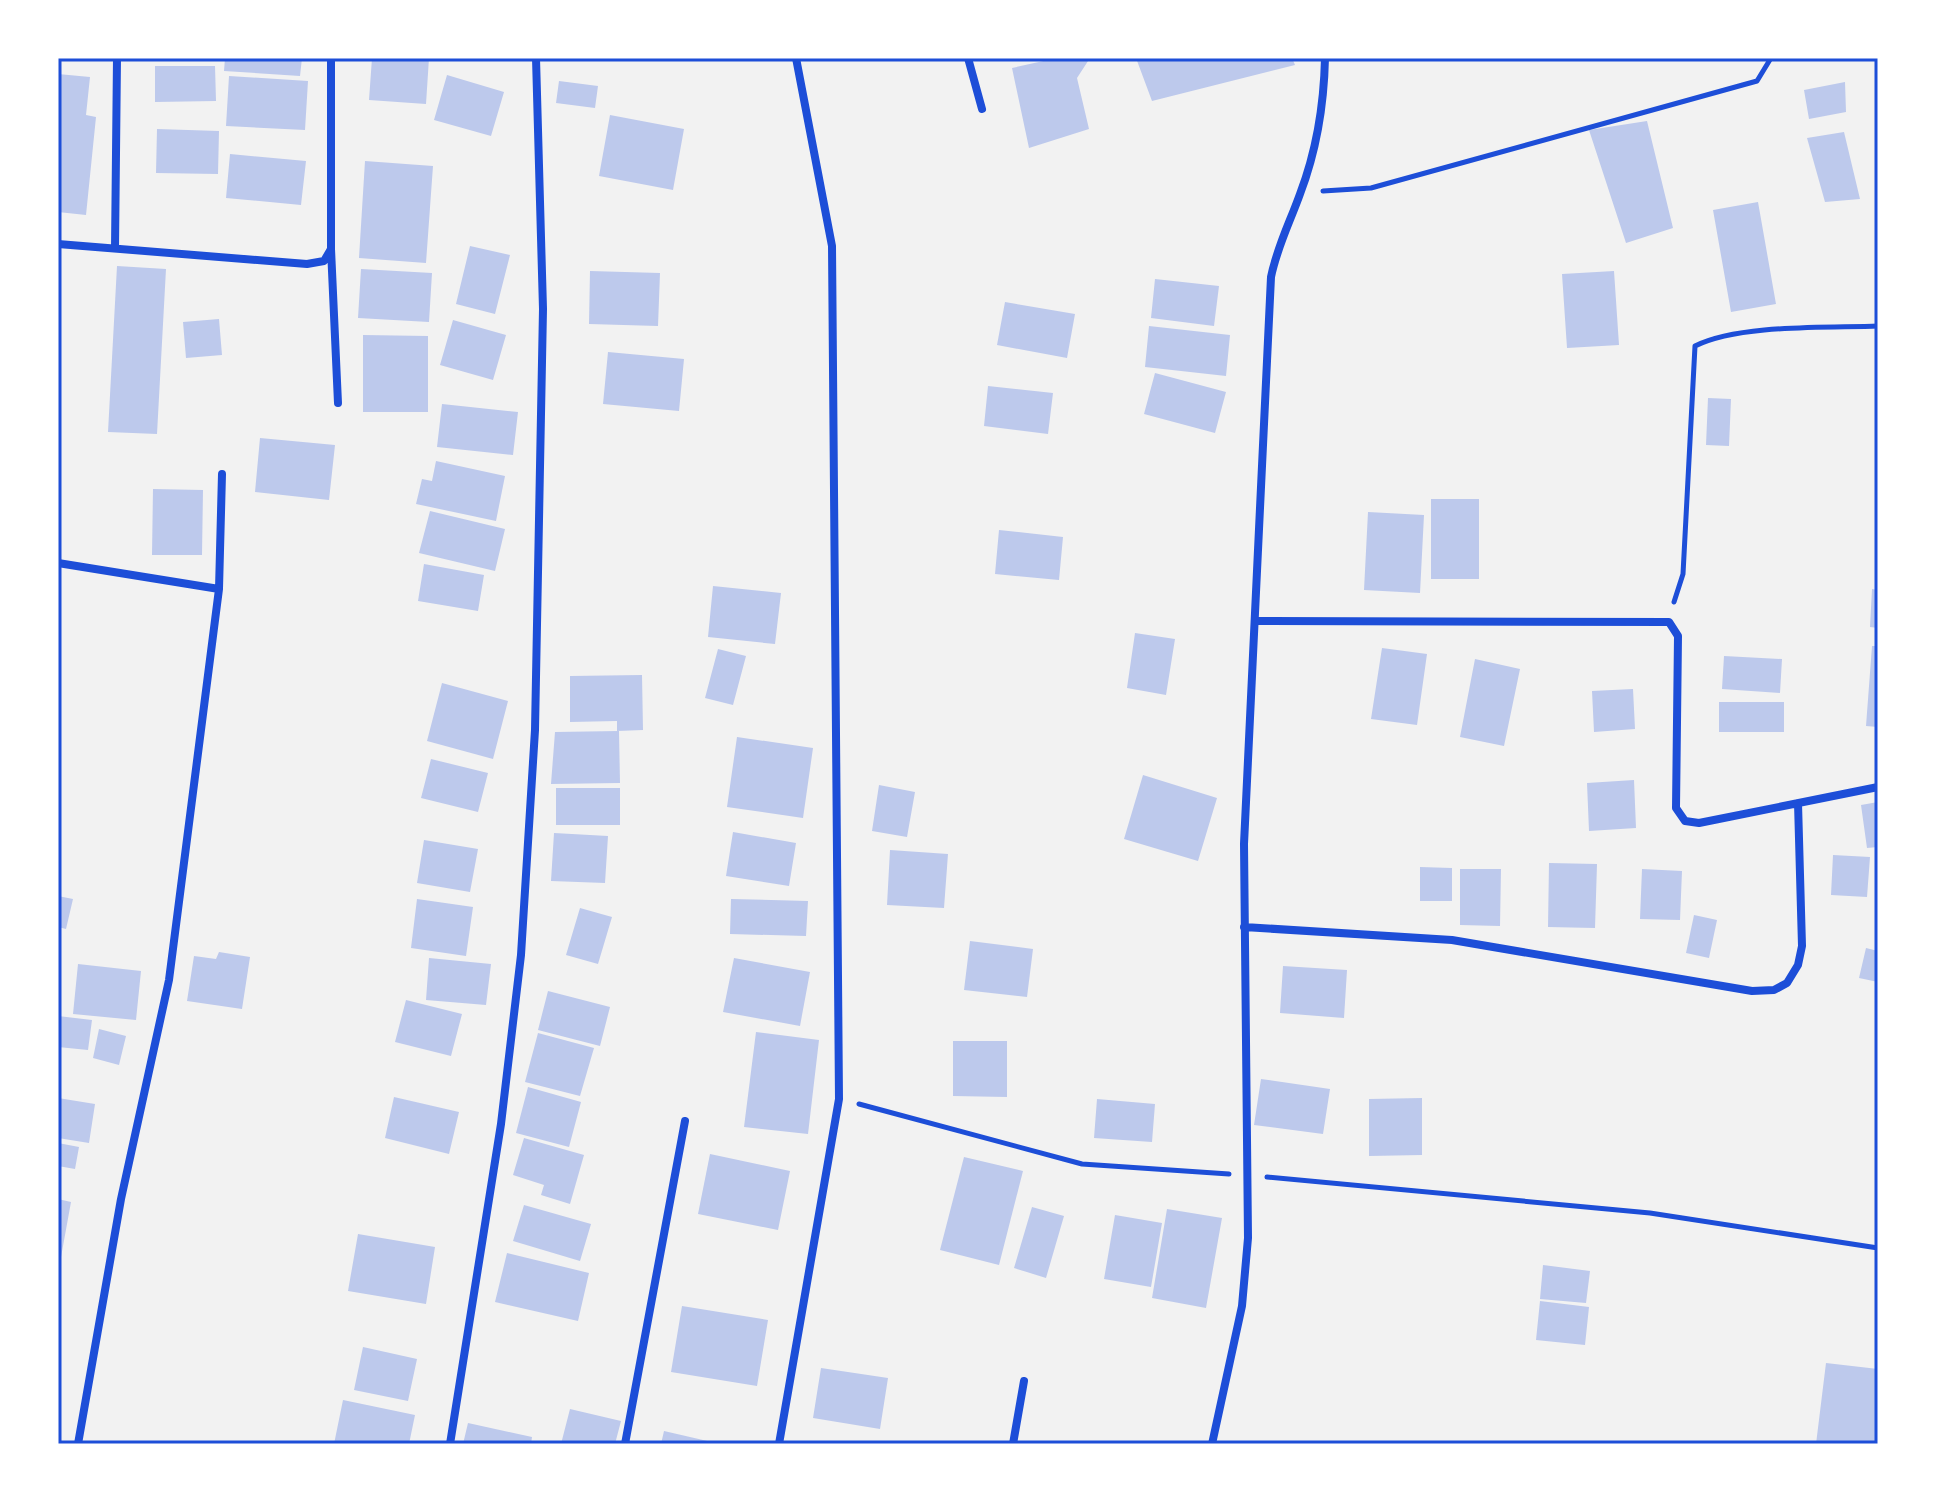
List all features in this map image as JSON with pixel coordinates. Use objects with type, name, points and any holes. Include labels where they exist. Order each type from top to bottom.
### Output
[{"type":"street","points":[[115,248],[117,58]]},
{"type":"street","points":[[331,58],[331,249],[338,403]]},
{"type":"street","points":[[450,1444],[501,1124],[522,940],[535,730],[543,309],[536,58]]},
{"type":"street","points":[[779,1444],[839,1099],[832,246],[796,58]]},
{"type":"street","points":[[968,58],[982,109]]},
{"type":"street","points":[[1212,1444],[1242,1306],[1248,1238],[1244,927],[1271,277],[1276,249],[1301,192],[1321,110],[1325,58]]},
{"type":"street","points":[[58,244],[307,264],[324,261],[331,249]]},
{"type":"street","points":[[78,1444],[121,1199],[169,980],[219,589],[222,474]]},
{"type":"street","points":[[58,563],[219,589]]},
{"type":"street","points":[[1255,621],[1669,622],[1678,636],[1676,808],[1685,821],[1699,823],[1878,787]]},
{"type":"street","points":[[1244,927],[1417,936],[1710,985],[1774,990],[1787,983],[1798,965],[1802,946],[1798,803]]},
{"type":"street","points":[[625,1444],[685,1121]]},
{"type":"street","points":[[1013,1444],[1024,1381]]},
{"type":"path","points":[[1301,192],[1371,188],[1757,81],[1771,58]]},
{"type":"path","points":[[1653,621],[1675,601],[1683,574],[1695,346],[1708,340],[1791,329],[1878,326]]},
{"type":"path","points":[[839,1099],[1082,1164],[1246,1175],[1650,1213],[1878,1248]]},
{"type":"building","points":[[225,58],[302,58],[300,76],[224,71]]},
{"type":"building","points":[[372,58],[429,58],[426,104],[369,100]]},
{"type":"building","points":[[1057,58],[1090,58],[1077,78],[1089,129],[1029,148],[1012,68]]},
{"type":"building","points":[[1136,58],[1292,58],[1295,65],[1152,101]]},
{"type":"building","points":[[155,66],[215,66],[216,101],[155,102]]},
{"type":"building","points":[[58,74],[90,77],[86,115],[96,117],[86,215],[58,212]]},
{"type":"building","points":[[447,75],[504,92],[491,136],[434,120]]},
{"type":"building","points":[[229,76],[308,81],[305,130],[226,126]]},
{"type":"building","points":[[559,81],[598,86],[595,108],[556,103]]},
{"type":"building","points":[[1845,82],[1846,112],[1809,119],[1804,90]]},
{"type":"building","points":[[610,115],[684,129],[673,190],[599,176]]},
{"type":"building","points":[[1647,121],[1673,228],[1626,243],[1589,130]]},
{"type":"building","points":[[157,129],[219,131],[218,174],[156,173]]},
{"type":"building","points":[[1844,132],[1860,199],[1825,202],[1807,138]]},
{"type":"building","points":[[230,154],[306,161],[301,205],[226,198]]},
{"type":"building","points":[[365,161],[433,166],[426,263],[359,258]]},
{"type":"building","points":[[1758,202],[1776,304],[1731,312],[1713,210]]},
{"type":"building","points":[[470,246],[510,255],[495,314],[456,304]]},
{"type":"building","points":[[117,266],[166,269],[157,434],[108,432]]},
{"type":"building","points":[[361,269],[432,273],[429,322],[358,318]]},
{"type":"building","points":[[590,271],[660,273],[658,326],[589,324]]},
{"type":"building","points":[[1614,271],[1619,345],[1567,348],[1562,274]]},
{"type":"building","points":[[1155,279],[1219,286],[1214,326],[1151,318]]},
{"type":"building","points":[[1005,302],[1075,314],[1067,358],[997,345]]},
{"type":"building","points":[[219,319],[222,355],[186,358],[183,322]]},
{"type":"building","points":[[453,320],[506,335],[493,380],[440,365]]},
{"type":"building","points":[[1149,326],[1230,335],[1226,376],[1145,367]]},
{"type":"building","points":[[363,335],[428,336],[428,412],[363,412]]},
{"type":"building","points":[[608,352],[684,359],[679,411],[603,404]]},
{"type":"building","points":[[1155,373],[1226,392],[1215,433],[1144,414]]},
{"type":"building","points":[[988,386],[1053,393],[1048,434],[984,426]]},
{"type":"building","points":[[1708,398],[1731,399],[1729,446],[1706,445]]},
{"type":"building","points":[[442,404],[518,412],[513,455],[437,447]]},
{"type":"building","points":[[260,438],[335,445],[329,500],[255,492]]},
{"type":"building","points":[[436,461],[505,476],[496,521],[416,504],[422,479],[432,481]]},
{"type":"building","points":[[153,489],[203,490],[202,555],[152,555]]},
{"type":"building","points":[[1431,499],[1479,499],[1479,579],[1431,579]]},
{"type":"building","points":[[430,511],[505,529],[495,571],[419,553]]},
{"type":"building","points":[[1368,512],[1424,515],[1420,593],[1364,590]]},
{"type":"building","points":[[999,530],[1063,537],[1059,580],[995,574]]},
{"type":"building","points":[[424,564],[484,575],[478,611],[418,601]]},
{"type":"building","points":[[713,586],[781,593],[775,644],[708,637]]},
{"type":"building","points":[[1872,589],[1878,590],[1878,628],[1870,627]]},
{"type":"building","points":[[1135,633],[1175,639],[1166,695],[1127,688]]},
{"type":"building","points":[[1872,646],[1878,646],[1878,727],[1866,726]]},
{"type":"building","points":[[1382,648],[1427,654],[1417,725],[1371,719]]},
{"type":"building","points":[[718,649],[746,656],[733,705],[705,698]]},
{"type":"building","points":[[1724,656],[1782,659],[1780,693],[1722,689]]},
{"type":"building","points":[[1475,659],[1520,669],[1504,746],[1460,737]]},
{"type":"building","points":[[642,675],[643,730],[617,731],[617,721],[570,722],[570,676]]},
{"type":"building","points":[[442,683],[508,701],[493,759],[427,741]]},
{"type":"building","points":[[1633,689],[1635,729],[1594,732],[1592,691]]},
{"type":"building","points":[[1719,702],[1784,702],[1784,732],[1719,732]]},
{"type":"building","points":[[619,731],[620,783],[551,784],[555,732]]},
{"type":"building","points":[[737,737],[813,748],[803,818],[727,807]]},
{"type":"building","points":[[431,759],[488,773],[478,812],[421,798]]},
{"type":"building","points":[[1143,775],[1217,798],[1198,861],[1124,839]]},
{"type":"building","points":[[1634,780],[1636,828],[1589,831],[1587,783]]},
{"type":"building","points":[[879,785],[915,792],[907,837],[872,831]]},
{"type":"building","points":[[556,788],[620,788],[620,825],[556,825]]},
{"type":"building","points":[[1878,802],[1878,847],[1867,848],[1861,805]]},
{"type":"building","points":[[733,832],[796,843],[789,886],[726,876]]},
{"type":"building","points":[[554,833],[608,836],[605,883],[551,881]]},
{"type":"building","points":[[424,840],[478,849],[470,892],[417,883]]},
{"type":"building","points":[[890,850],[948,854],[944,908],[887,905]]},
{"type":"building","points":[[1833,855],[1870,857],[1867,897],[1831,895]]},
{"type":"building","points":[[1549,863],[1597,864],[1595,928],[1548,927]]},
{"type":"building","points":[[1420,867],[1452,868],[1452,901],[1420,901]]},
{"type":"building","points":[[1460,869],[1501,869],[1500,926],[1460,925]]},
{"type":"building","points":[[1642,869],[1682,871],[1680,920],[1640,919]]},
{"type":"building","points":[[58,896],[73,899],[66,929],[58,927]]},
{"type":"building","points":[[417,899],[473,907],[466,956],[411,948]]},
{"type":"building","points":[[731,899],[808,901],[806,936],[730,934]]},
{"type":"building","points":[[580,908],[612,917],[598,964],[566,955]]},
{"type":"building","points":[[1694,915],[1717,920],[1709,958],[1686,953]]},
{"type":"building","points":[[970,941],[1033,949],[1027,997],[964,990]]},
{"type":"building","points":[[1866,948],[1878,951],[1878,982],[1859,978]]},
{"type":"building","points":[[219,952],[250,957],[242,1009],[187,1001],[194,956],[216,959]]},
{"type":"building","points":[[429,958],[491,964],[486,1005],[426,1000]]},
{"type":"building","points":[[734,958],[810,972],[800,1026],[723,1012]]},
{"type":"building","points":[[78,964],[141,971],[136,1020],[73,1014]]},
{"type":"building","points":[[1283,966],[1347,970],[1344,1018],[1280,1013]]},
{"type":"building","points":[[548,991],[610,1007],[600,1046],[538,1030]]},
{"type":"building","points":[[406,1000],[462,1014],[451,1056],[395,1042]]},
{"type":"building","points":[[58,1016],[92,1020],[88,1050],[58,1047]]},
{"type":"building","points":[[99,1029],[126,1036],[119,1065],[93,1058]]},
{"type":"building","points":[[756,1032],[819,1040],[808,1134],[744,1127]]},
{"type":"building","points":[[538,1033],[594,1048],[580,1096],[525,1082]]},
{"type":"building","points":[[953,1041],[1007,1041],[1007,1097],[953,1096]]},
{"type":"building","points":[[1261,1079],[1330,1089],[1323,1134],[1254,1125]]},
{"type":"building","points":[[528,1087],[581,1102],[569,1147],[516,1133]]},
{"type":"building","points":[[394,1097],[459,1112],[449,1154],[385,1138]]},
{"type":"building","points":[[58,1098],[95,1104],[89,1143],[58,1138]]},
{"type":"building","points":[[1422,1098],[1422,1155],[1369,1156],[1369,1099]]},
{"type":"building","points":[[1097,1099],[1155,1104],[1152,1142],[1094,1138]]},
{"type":"building","points":[[524,1138],[584,1155],[570,1204],[541,1195],[544,1185],[513,1175]]},
{"type":"building","points":[[58,1143],[79,1147],[75,1169],[58,1166]]},
{"type":"building","points":[[710,1154],[790,1171],[778,1230],[698,1214]]},
{"type":"building","points":[[964,1157],[1023,1171],[999,1265],[940,1250]]},
{"type":"building","points":[[58,1199],[71,1202],[61,1257],[58,1256]]},
{"type":"building","points":[[524,1205],[591,1224],[580,1261],[513,1241]]},
{"type":"building","points":[[1032,1207],[1064,1216],[1046,1278],[1014,1268]]},
{"type":"building","points":[[1167,1209],[1222,1218],[1206,1308],[1152,1298]]},
{"type":"building","points":[[1115,1215],[1162,1223],[1151,1287],[1104,1279]]},
{"type":"building","points":[[358,1234],[435,1247],[426,1304],[348,1291]]},
{"type":"building","points":[[507,1253],[589,1273],[578,1321],[495,1302]]},
{"type":"building","points":[[1543,1265],[1590,1271],[1586,1303],[1540,1299]]},
{"type":"building","points":[[1540,1301],[1589,1307],[1585,1345],[1536,1340]]},
{"type":"building","points":[[682,1306],[768,1320],[757,1386],[671,1372]]},
{"type":"building","points":[[363,1347],[417,1359],[408,1401],[354,1390]]},
{"type":"building","points":[[1826,1363],[1878,1369],[1878,1444],[1816,1444]]},
{"type":"building","points":[[821,1368],[888,1378],[880,1429],[813,1418]]},
{"type":"building","points":[[343,1400],[415,1415],[409,1444],[334,1444]]},
{"type":"building","points":[[570,1409],[621,1421],[615,1444],[561,1444]]},
{"type":"building","points":[[468,1423],[532,1437],[531,1444],[463,1444]]},
{"type":"building","points":[[664,1431],[716,1443],[661,1444]]}]
